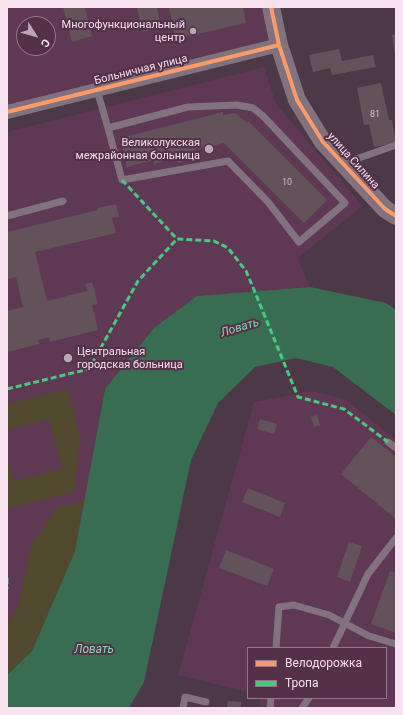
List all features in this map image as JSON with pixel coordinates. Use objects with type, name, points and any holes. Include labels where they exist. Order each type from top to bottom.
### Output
[{"type":"street","name":"улица Силина","points":[[271,7],[279,45],[297,100],[323,142],[343,164],[392,211]]},
{"type":"street","name":"Больничная улица","points":[[7,112],[279,45]]},
{"type":"lane","points":[[97,90],[122,180],[228,161],[268,202],[299,242],[345,203],[263,116],[252,108],[237,105],[188,107],[108,128]]},
{"type":"lane","points":[[343,164],[396,145]]},
{"type":"lane","points":[[7,216],[63,201]]},
{"type":"lane","points":[[388,442],[396,448]]},
{"type":"lane","points":[[334,647],[368,574],[396,538]]},
{"type":"lane","points":[[276,647],[279,607],[294,605],[329,615],[369,636],[396,644]]},
{"type":"lane","points":[[183,708],[185,697],[206,702]]},
{"type":"lane","points":[[302,708],[308,699]]},
{"type":"shaded area","points":[[7,7],[267,7],[275,41],[7,107]]},
{"type":"shaded area","points":[[264,67],[276,104],[363,206],[298,258],[310,287],[197,296],[105,389],[85,500],[72,505],[19,601],[17,610],[7,624],[7,132]]},
{"type":"shaded area","points":[[68,389],[80,436],[74,492],[7,509],[7,455],[14,481],[62,469],[49,419],[7,430],[7,404]]},
{"type":"shaded area","points":[[312,391],[345,399],[396,440],[396,708],[260,708],[260,699],[387,699],[387,647],[247,647],[247,692],[178,675],[254,402]]},
{"type":"shaded area","points":[[85,500],[75,551],[32,651],[7,675],[7,624],[17,610],[32,543],[60,505],[72,505]]},
{"type":"water","name":"Ловать","points":[[310,287],[386,303],[396,310],[396,415],[333,367],[296,358],[255,367],[218,403],[191,460],[144,682],[129,708],[7,708],[7,675],[32,651],[75,551],[105,389],[154,328],[197,296]]},
{"type":"building","points":[[63,7],[85,7],[92,36],[72,42]]},
{"type":"building","points":[[157,7],[161,28],[142,32],[137,8]]},
{"type":"building","name":"Многофункциональный центр","points":[[243,7],[246,23],[176,39],[169,8]]},
{"type":"building","points":[[396,34],[396,54],[395,54],[392,35]]},
{"type":"building","points":[[339,49],[342,61],[373,55],[376,67],[332,75],[330,68],[313,72],[309,55]]},
{"type":"building","points":[[381,83],[389,120],[392,120],[396,143],[374,147],[369,124],[364,125],[357,88]]},
{"type":"building","points":[[223,112],[223,115],[235,113],[247,123],[248,121],[327,200],[304,223],[224,143],[190,151],[192,159],[178,163],[176,154],[164,157],[164,161],[154,164],[153,160],[127,167],[120,138]]},
{"type":"building","points":[[116,204],[119,217],[112,218],[116,233],[35,252],[47,301],[87,291],[85,284],[92,282],[98,304],[92,305],[98,330],[50,342],[49,337],[38,340],[39,344],[7,352],[7,311],[23,307],[16,277],[7,279],[7,232],[98,210],[98,208]]},
{"type":"building","points":[[317,415],[320,425],[314,427],[311,417]]},
{"type":"building","points":[[260,419],[277,424],[274,434],[257,429]]},
{"type":"building","points":[[371,437],[396,457],[396,519],[341,474]]},
{"type":"building","points":[[248,488],[285,503],[280,517],[242,502]]},
{"type":"building","points":[[349,542],[362,546],[350,582],[337,577]]},
{"type":"building","points":[[226,550],[274,569],[267,586],[219,568]]},
{"type":"building","points":[[390,571],[396,573],[396,633],[371,624]]},
{"type":"building","points":[[228,701],[241,702],[241,708],[227,708]]},
{"type":"marked path","points":[[122,180],[177,239],[214,241],[228,248],[246,271],[298,397],[344,409],[388,442]]},
{"type":"marked path","points":[[7,389],[89,369],[138,281],[177,239]]},
{"type":"marked path","points":[[7,578],[7,589]]},
{"type":"cycle path","points":[[271,7],[279,45],[297,100],[323,142],[385,209],[396,216]]},
{"type":"cycle path","points":[[7,112],[279,45]]},
{"type":"place","name":"Многофункциональный центр","points":[[193,31]]},
{"type":"place","name":"Великолукская межрайонная больница","points":[[209,149]]},
{"type":"place","name":"Центральная городская больница","points":[[68,358]]}]
